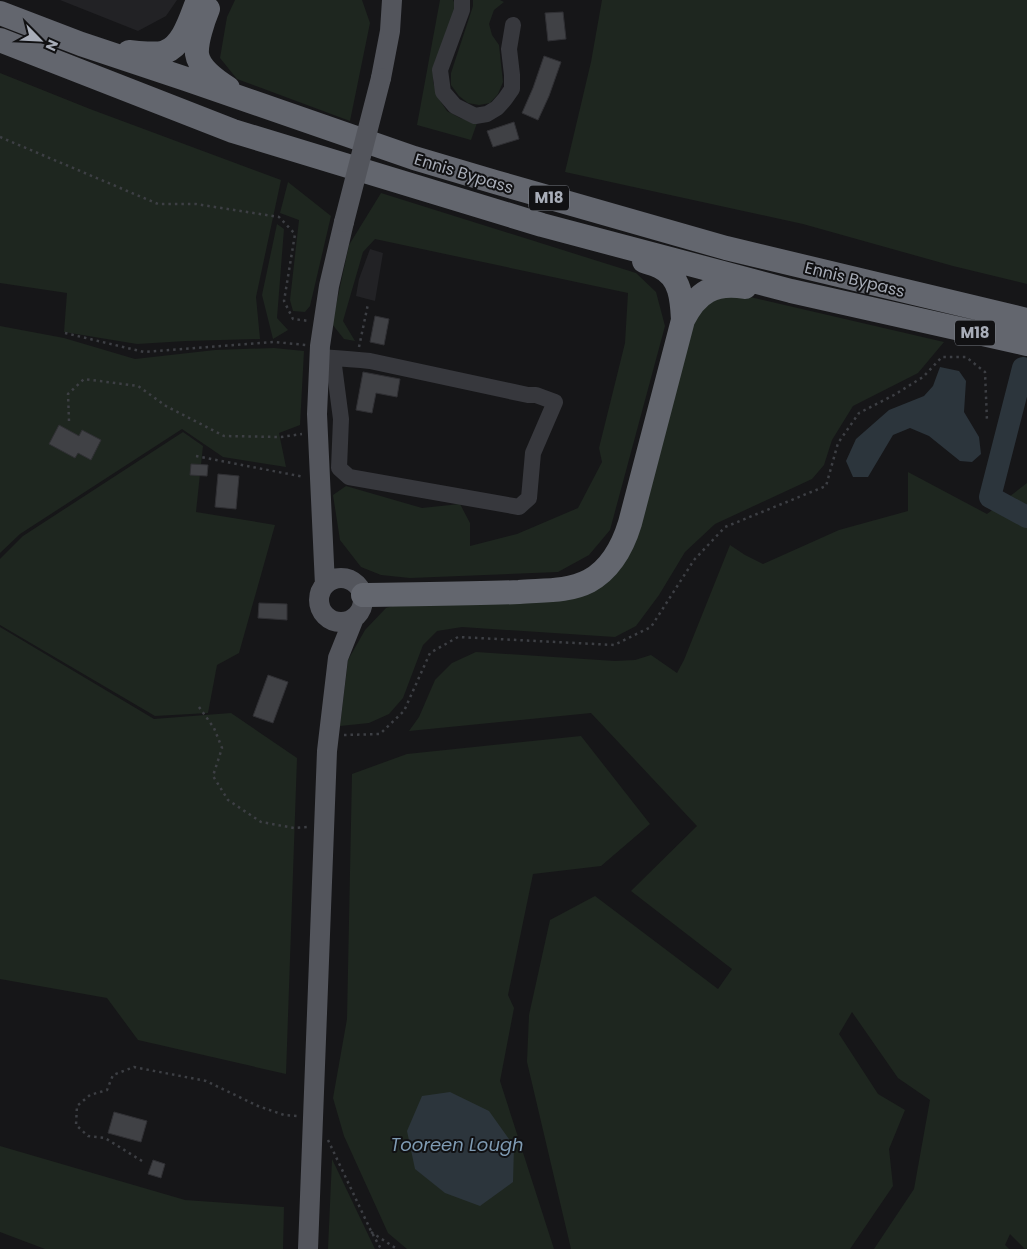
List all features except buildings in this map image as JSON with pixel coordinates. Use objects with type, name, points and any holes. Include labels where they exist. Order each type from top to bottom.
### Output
[{"type":"highway","points":[[80,44],[137,53],[164,53],[175,45],[187,29],[198,0]]},
{"type":"highway","points":[[211,0],[203,21],[197,55],[203,68],[217,81],[254,103]]},
{"type":"highway","name":"Ennis Bypass","points":[[0,12],[80,44],[414,158],[726,248],[1027,320]]},
{"type":"highway","name":"Ennis Bypass","points":[[0,40],[233,130],[542,226],[791,291],[1027,344]]},
{"type":"highway","points":[[542,226],[661,267],[673,278],[680,290],[683,320]]},
{"type":"highway","points":[[356,587],[498,593],[571,588],[589,581],[601,573],[623,544],[630,524],[683,320],[689,308],[706,292],[718,286],[791,291]]},
{"type":"main road","points":[[325,584],[316,414],[324,354],[324,323],[329,286],[381,78],[390,31],[392,0]]},
{"type":"main road","points":[[308,1249],[319,1126],[327,751],[338,658],[354,618],[360,611],[363,602],[356,587],[324,543]]},
{"type":"main road","points":[[354,618],[346,622],[337,622],[329,619],[322,613],[319,604],[320,593],[325,584],[333,579],[341,578],[356,587]]},
{"type":"main road","points":[[329,619],[338,658]]},
{"type":"street","points":[[462,0],[462,10],[440,70],[443,92],[455,106],[467,113],[476,116],[487,114],[506,99],[512,89],[509,48],[513,25]]},
{"type":"street","points":[[324,354],[370,361],[528,395],[536,395],[555,402],[533,453],[529,498],[519,507],[349,477],[339,468],[341,419],[324,354]]},
{"type":"path","points":[[0,137],[158,204],[196,204],[279,217],[294,234],[284,301],[293,319],[324,323]]},
{"type":"path","points":[[359,349],[368,304]]},
{"type":"path","points":[[65,333],[144,352],[274,342],[324,354]]},
{"type":"path","points":[[329,735],[380,734],[404,711],[430,653],[458,637],[614,645],[651,627],[694,560],[725,527],[826,486],[838,443],[859,413],[923,377],[942,357],[966,357],[985,372],[987,421]]},
{"type":"path","points":[[70,421],[68,394],[84,379],[138,386],[166,406],[224,436],[281,436],[318,432]]},
{"type":"path","points":[[196,456],[320,480]]},
{"type":"path","points":[[199,707],[214,728],[222,748],[212,776],[228,800],[262,822],[294,828],[324,827]]},
{"type":"path","points":[[142,1161],[104,1138],[88,1136],[76,1125],[77,1106],[90,1095],[107,1090],[113,1075],[134,1067],[206,1081],[258,1106],[319,1126],[381,1249]]},
{"type":"path","points":[[371,1231],[397,1249]]},
{"type":"shaded area","points":[[60,0],[177,0],[166,16],[138,31]]},
{"type":"shaded area","points":[[235,0],[362,0],[370,23],[350,121],[237,79],[220,58],[227,17]]},
{"type":"shaded area","points":[[440,0],[453,0],[456,6],[433,70],[433,82],[439,99],[447,111],[460,118],[477,123],[471,140],[417,125]]},
{"type":"shaded area","points":[[473,0],[500,0],[504,2],[494,10],[489,24],[492,35],[499,45],[503,82],[498,94],[490,103],[479,105],[468,103],[459,96],[451,85],[451,73],[473,6]]},
{"type":"shaded area","points":[[602,0],[1027,0],[1027,284],[953,266],[803,224],[565,172],[591,62]]},
{"type":"shaded area","points":[[0,73],[90,109],[281,180],[256,297],[260,339],[137,344],[64,332],[67,293],[0,283]]},
{"type":"shaded area","points":[[288,182],[331,216],[310,306],[305,312],[293,311],[290,300],[299,220],[280,213]]},
{"type":"shaded area","points":[[381,193],[636,273],[656,292],[665,326],[610,530],[589,555],[558,572],[410,578],[381,575],[361,567],[340,540],[333,495],[346,486],[422,508],[460,504],[470,523],[470,546],[517,534],[578,508],[602,462],[599,448],[625,343],[628,293],[375,239],[363,252],[343,321],[355,341],[344,339],[332,324],[349,245]]},
{"type":"shaded area","points":[[277,224],[284,229],[277,318],[288,330],[273,339],[262,295]]},
{"type":"shaded area","points":[[370,249],[383,253],[375,301],[356,296],[359,279]]},
{"type":"shaded area","points":[[733,293],[944,342],[918,373],[853,406],[832,440],[824,465],[812,479],[715,524],[685,552],[659,595],[636,626],[615,637],[462,627],[437,631],[423,645],[403,698],[389,714],[369,723],[340,726],[348,660],[365,630],[386,608],[409,601],[607,581],[690,321],[710,301]]},
{"type":"shaded area","points":[[0,326],[64,338],[135,359],[215,350],[274,348],[304,351],[300,425],[279,433],[286,467],[223,457],[182,429],[20,534],[0,553]]},
{"type":"shaded area","points":[[183,432],[203,446],[196,512],[275,525],[239,653],[217,665],[208,713],[155,716],[0,625],[0,559],[23,536]]},
{"type":"shaded area","points":[[908,472],[987,514],[1027,483],[1027,1249],[1010,1234],[1005,1245],[1009,1249],[874,1249],[914,1189],[930,1100],[898,1078],[852,1012],[839,1034],[878,1094],[905,1110],[889,1149],[893,1186],[850,1249],[571,1249],[527,1062],[529,1015],[550,920],[595,896],[718,989],[732,969],[631,891],[697,826],[591,713],[409,731],[419,717],[435,680],[452,663],[476,652],[615,661],[635,660],[651,655],[677,673],[730,545],[763,564],[839,530],[908,511]]},
{"type":"shaded area","points":[[0,627],[154,719],[231,713],[297,758],[286,1074],[138,1040],[107,998],[0,979]]},
{"type":"shaded area","points":[[581,736],[650,824],[601,866],[533,874],[508,995],[514,1008],[500,1081],[554,1249],[407,1249],[388,1233],[344,1136],[333,1098],[347,1019],[352,774],[407,754]]},
{"type":"shaded area","points":[[0,1146],[185,1200],[284,1207],[283,1249],[45,1249],[0,1232]]},
{"type":"shaded area","points":[[332,1159],[375,1249],[328,1249]]},
{"type":"water","points":[[940,367],[959,371],[966,381],[964,412],[979,437],[981,454],[972,462],[960,461],[929,436],[910,428],[893,435],[868,477],[853,477],[846,461],[856,439],[889,410],[924,396],[933,386]]},
{"type":"water","name":"Tooreen Lough","points":[[450,1092],[489,1111],[514,1146],[513,1182],[480,1206],[445,1193],[415,1169],[407,1131],[422,1096]]},
{"type":"waterway","points":[[1023,368],[990,497],[1027,517]]}]
